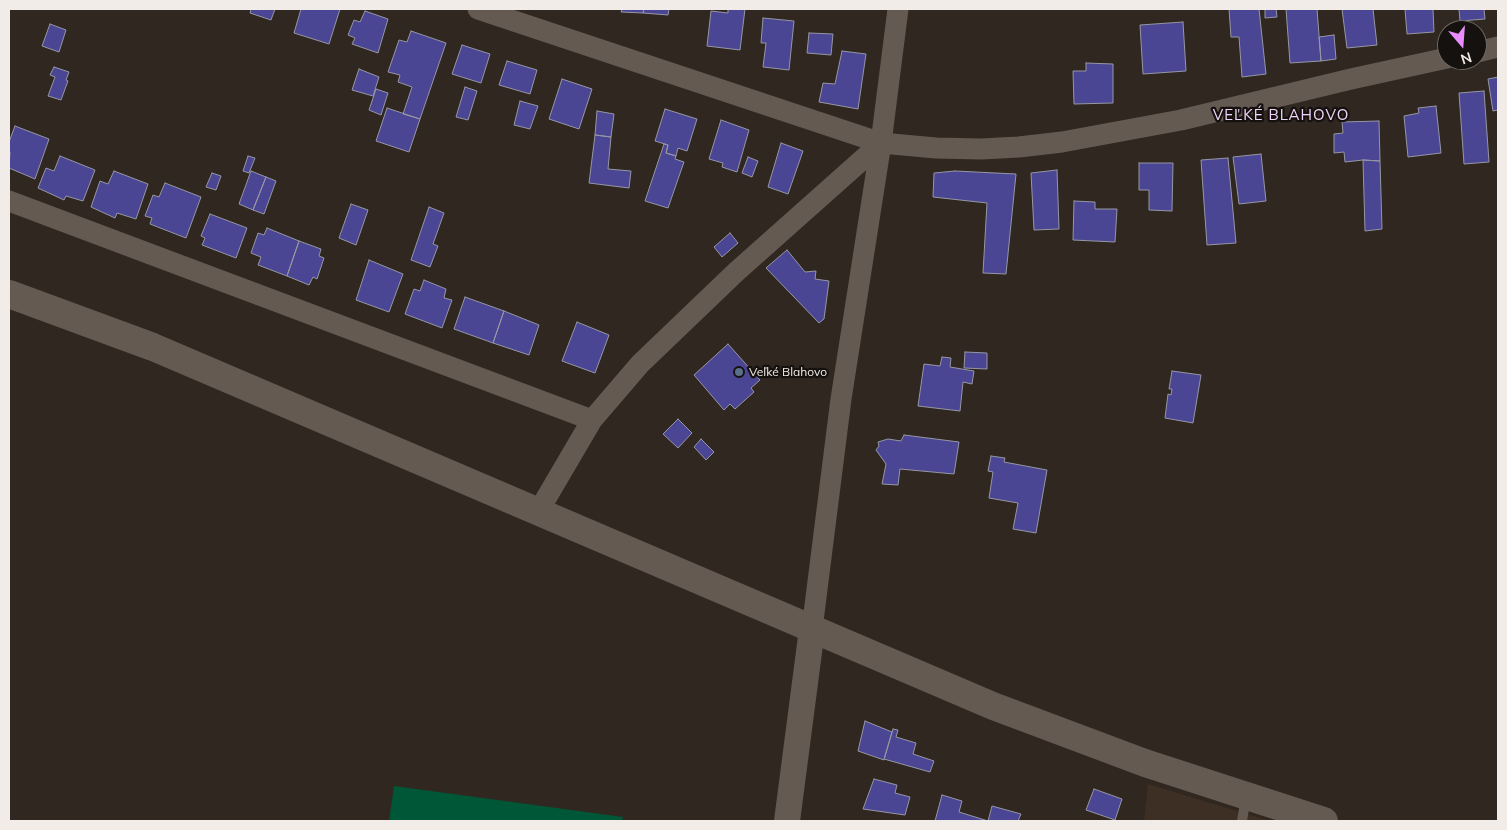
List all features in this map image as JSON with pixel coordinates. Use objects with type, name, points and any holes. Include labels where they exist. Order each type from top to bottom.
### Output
[{"type":"main road","points":[[9,294],[153,347],[993,706],[1145,762],[1244,809],[1324,821]]},
{"type":"street","points":[[478,9],[881,144],[936,148],[981,149],[1062,142],[1181,120],[1437,60]]},
{"type":"street","points":[[787,821],[840,399],[881,144],[898,9]]},
{"type":"street","points":[[538,512],[592,420],[640,364],[736,272],[881,144]]},
{"type":"street","points":[[9,200],[592,420]]},
{"type":"shaded area","points":[[1148,784],[1270,821],[1144,821]]},
{"type":"green space","points":[[394,786],[623,817],[622,821],[389,821]]},
{"type":"building","points":[[251,9],[275,9],[271,20],[250,13]]},
{"type":"building","points":[[301,9],[340,9],[329,44],[294,33]]},
{"type":"building","points":[[622,9],[644,9],[643,13],[621,12]]},
{"type":"building","points":[[644,9],[669,9],[668,15],[643,13]]},
{"type":"building","points":[[728,9],[745,9],[740,50],[707,46],[711,11],[728,13]]},
{"type":"building","points":[[1229,9],[1259,9],[1266,74],[1242,77],[1239,37],[1231,37]]},
{"type":"building","points":[[1265,9],[1276,9],[1277,17],[1265,18]]},
{"type":"building","points":[[1286,9],[1317,9],[1321,61],[1290,63]]},
{"type":"building","points":[[1342,9],[1373,9],[1377,45],[1347,48]]},
{"type":"building","points":[[1405,9],[1433,9],[1434,32],[1407,34]]},
{"type":"building","points":[[1459,9],[1484,9],[1485,19],[1460,20]]},
{"type":"building","points":[[365,11],[388,19],[378,53],[352,44],[355,38],[348,35],[354,20],[360,22]]},
{"type":"building","points":[[763,18],[794,21],[789,70],[763,67],[766,43],[761,43]]},
{"type":"building","points":[[1183,22],[1186,71],[1143,74],[1140,25]]},
{"type":"building","points":[[50,24],[66,30],[59,52],[42,46]]},
{"type":"building","points":[[411,31],[446,43],[420,119],[403,114],[412,87],[398,82],[400,75],[388,72],[399,40],[407,42]]},
{"type":"building","points":[[809,33],[833,34],[831,55],[807,53]]},
{"type":"building","points":[[1334,35],[1336,59],[1321,61],[1319,37]]},
{"type":"building","points":[[462,45],[490,54],[481,83],[452,74]]},
{"type":"building","points":[[842,51],[866,54],[858,109],[819,102],[823,83],[835,84]]},
{"type":"building","points":[[507,61],[537,70],[530,94],[499,85]]},
{"type":"building","points":[[1086,63],[1113,64],[1113,103],[1074,104],[1073,71],[1086,71]]},
{"type":"building","points":[[54,67],[69,72],[66,80],[68,81],[61,100],[48,96],[55,77],[50,75]]},
{"type":"building","points":[[359,69],[379,77],[373,96],[352,90]]},
{"type":"building","points":[[1498,77],[1498,110],[1493,111],[1488,79]]},
{"type":"building","points":[[562,79],[592,89],[579,129],[549,119]]},
{"type":"building","points":[[465,87],[477,91],[468,120],[456,117]]},
{"type":"building","points":[[376,89],[388,93],[381,115],[369,110]]},
{"type":"building","points":[[1484,91],[1489,162],[1464,164],[1459,93]]},
{"type":"building","points":[[520,101],[538,106],[530,129],[514,125]]},
{"type":"building","points":[[1436,106],[1441,153],[1408,157],[1404,116],[1419,113],[1418,108]]},
{"type":"building","points":[[387,108],[420,119],[409,152],[376,141]]},
{"type":"building","points":[[665,109],[697,119],[687,151],[678,148],[676,156],[666,153],[668,145],[655,141]]},
{"type":"building","points":[[597,111],[614,114],[611,137],[595,135]]},
{"type":"building","points":[[721,120],[749,130],[737,172],[722,167],[723,163],[709,159]]},
{"type":"building","points":[[1379,121],[1380,161],[1345,162],[1344,152],[1334,153],[1334,134],[1343,133],[1342,122]]},
{"type":"building","points":[[15,126],[49,139],[35,179],[9,168],[9,142]]},
{"type":"building","points":[[595,135],[611,137],[608,169],[631,171],[629,188],[589,183]]},
{"type":"building","points":[[781,143],[803,151],[788,194],[768,187]]},
{"type":"building","points":[[664,144],[668,145],[666,153],[676,156],[675,159],[684,162],[668,208],[645,201]]},
{"type":"building","points":[[1261,154],[1266,201],[1239,204],[1233,157]]},
{"type":"building","points":[[60,156],[95,170],[83,201],[66,196],[64,200],[38,188],[46,168],[54,171]]},
{"type":"building","points":[[248,156],[255,158],[249,173],[243,171]]},
{"type":"building","points":[[748,157],[758,161],[752,177],[742,173]]},
{"type":"building","points":[[1228,158],[1236,243],[1207,245],[1201,160]]},
{"type":"building","points":[[1363,160],[1380,161],[1382,229],[1365,231]]},
{"type":"building","points":[[1139,163],[1173,163],[1172,211],[1149,210],[1149,190],[1139,190]]},
{"type":"building","points":[[1057,170],[1059,229],[1034,230],[1031,173]]},
{"type":"building","points":[[114,171],[148,184],[136,219],[117,213],[115,218],[91,207],[100,181],[108,184]]},
{"type":"building","points":[[251,171],[266,177],[253,210],[239,204]]},
{"type":"building","points":[[955,171],[1016,174],[1006,274],[983,273],[987,203],[933,197],[934,173]]},
{"type":"building","points":[[212,173],[221,176],[216,190],[206,187]]},
{"type":"building","points":[[266,177],[276,181],[264,214],[253,210]]},
{"type":"building","points":[[165,183],[201,197],[186,238],[150,224],[152,218],[145,216],[153,195],[159,197]]},
{"type":"building","points":[[1074,201],[1095,202],[1095,209],[1117,209],[1115,242],[1073,240]]},
{"type":"building","points":[[351,204],[368,210],[356,245],[339,238]]},
{"type":"building","points":[[429,207],[444,213],[433,244],[438,246],[430,267],[411,260]]},
{"type":"building","points":[[210,214],[247,228],[236,258],[202,245],[205,238],[201,236]]},
{"type":"building","points":[[267,228],[299,241],[287,276],[258,265],[261,257],[251,253],[258,233],[264,235]]},
{"type":"building","points":[[730,233],[738,243],[722,257],[714,247]]},
{"type":"building","points":[[299,241],[321,249],[319,256],[324,258],[317,279],[313,277],[309,285],[287,276]]},
{"type":"building","points":[[787,250],[805,272],[816,271],[815,279],[829,281],[824,319],[819,323],[766,268]]},
{"type":"building","points":[[369,260],[403,274],[389,312],[356,300]]},
{"type":"building","points":[[424,280],[446,289],[444,298],[452,300],[442,328],[405,314],[414,289],[420,291]]},
{"type":"building","points":[[465,297],[504,311],[493,343],[454,329]]},
{"type":"building","points":[[504,311],[539,325],[529,355],[493,343]]},
{"type":"building","points":[[577,322],[609,335],[595,373],[562,361]]},
{"type":"building","points":[[728,344],[760,380],[751,388],[754,392],[735,409],[730,404],[724,410],[694,375]]},
{"type":"building","points":[[965,352],[987,353],[987,369],[964,368]]},
{"type":"building","points":[[942,357],[951,358],[950,367],[974,371],[972,384],[963,382],[960,411],[918,406],[924,364],[940,366]]},
{"type":"building","points":[[1172,371],[1201,375],[1193,423],[1165,418],[1168,394],[1171,395],[1172,389],[1169,389]]},
{"type":"building","points":[[678,419],[692,433],[678,448],[663,434]]},
{"type":"building","points":[[904,435],[959,442],[954,474],[900,469],[898,485],[882,484],[886,464],[876,450],[879,446],[878,442],[888,439],[901,441]]},
{"type":"building","points":[[701,439],[714,452],[706,460],[694,447]]},
{"type":"building","points":[[991,456],[1005,458],[1004,462],[1047,470],[1036,533],[1013,529],[1018,503],[989,498],[993,472],[988,471]]},
{"type":"building","points":[[865,721],[892,732],[884,760],[858,751]]},
{"type":"building","points":[[893,729],[898,730],[896,737],[916,743],[913,754],[934,761],[930,772],[884,759]]},
{"type":"building","points":[[874,779],[897,785],[895,793],[910,797],[905,815],[863,809]]},
{"type":"building","points":[[1094,789],[1122,799],[1115,820],[1086,810]]},
{"type":"building","points":[[942,795],[962,801],[959,812],[988,821],[935,821]]},
{"type":"building","points":[[992,806],[1021,814],[1018,821],[988,821]]},
{"type":"place","name":"Veľké Blahovo","points":[[739,372]]},
{"type":"district","name":"VEĽKÉ BLAHOVO","points":[[1281,115]]}]
